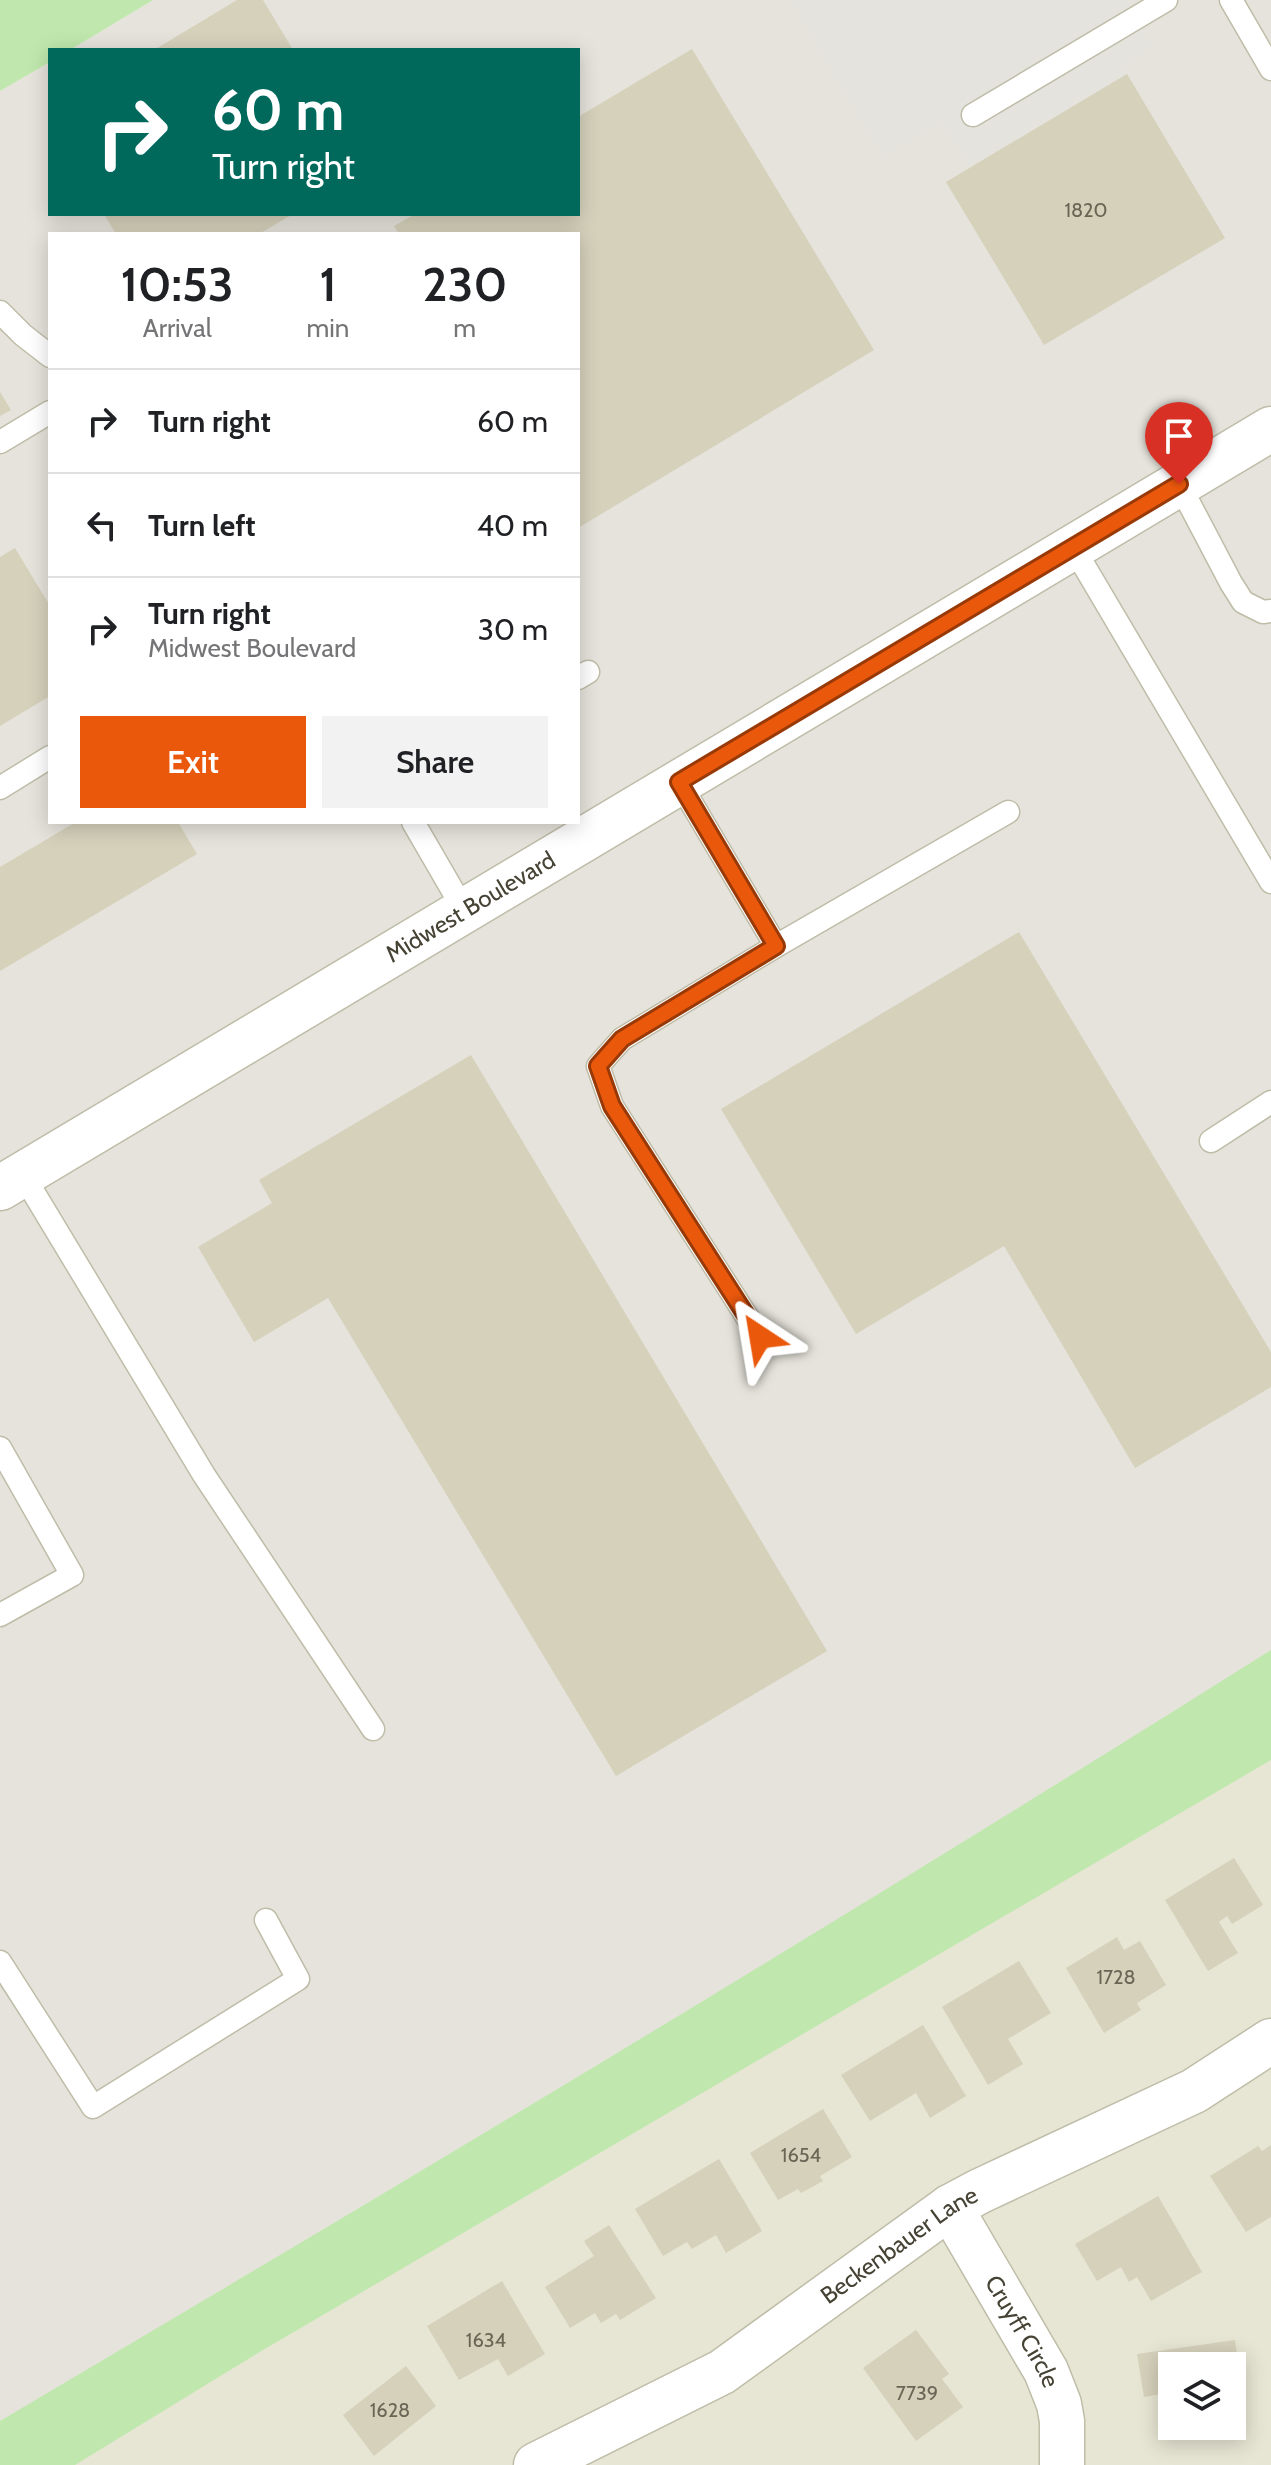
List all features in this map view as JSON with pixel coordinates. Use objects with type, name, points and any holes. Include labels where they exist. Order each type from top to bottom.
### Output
[{"type":"street","name":"Midwest Boulevard","points":[[12,1182],[1271,429]]},
{"type":"street","name":"Beckenbauer Lane","points":[[536,2465],[722,2372],[950,2207],[1194,2091],[1271,2041]]},
{"type":"street","name":"Cruyff Circle","points":[[950,2207],[1046,2371],[1062,2421],[1062,2465]]},
{"type":"lane","points":[[973,115],[1166,0]]},
{"type":"lane","points":[[1231,0],[1271,69]]},
{"type":"lane","points":[[0,312],[48,354]]},
{"type":"lane","points":[[0,442],[48,413]]},
{"type":"lane","points":[[1179,484],[1243,602],[1263,612],[1271,611]]},
{"type":"lane","points":[[1073,547],[1271,882]]},
{"type":"lane","points":[[0,788],[48,758]]},
{"type":"lane","points":[[679,782],[776,946]]},
{"type":"lane","points":[[760,1337],[612,1106],[598,1066],[622,1039],[1008,812]]},
{"type":"lane","points":[[414,824],[464,910]]},
{"type":"lane","points":[[1211,1141],[1271,1102]]},
{"type":"lane","points":[[12,1182],[373,1729]]},
{"type":"lane","points":[[0,1448],[72,1575],[0,1615]]},
{"type":"lane","points":[[0,1962],[93,2107],[298,1979],[266,1920]]},
{"type":"shaded area","points":[[153,0],[1271,0],[1271,1728],[22,2465],[0,2465],[0,91],[48,63],[48,216],[580,216],[580,48],[73,48]]},
{"type":"shaded area","points":[[788,0],[1127,0],[1156,48],[1124,67],[1127,74],[968,167],[942,124],[882,159]]},
{"type":"shaded area","points":[[1271,1728],[1271,2465],[22,2465]]},
{"type":"green space","points":[[0,0],[153,0],[73,48],[48,48],[48,63],[0,91]]},
{"type":"green space","points":[[1271,1650],[1271,1760],[258,2353],[75,2465],[0,2465],[0,2421],[638,2040]]},
{"type":"building","points":[[237,0],[263,0],[292,48],[157,48]]},
{"type":"building","points":[[692,49],[874,350],[580,527],[580,232],[398,232],[394,226],[412,216],[580,216],[580,116]]},
{"type":"building","points":[[1127,74],[1225,238],[1044,345],[946,182]]},
{"type":"building","points":[[105,216],[290,216],[262,232],[115,232]]},
{"type":"building","points":[[0,392],[11,410],[0,416]]},
{"type":"building","points":[[15,548],[48,603],[48,697],[0,726],[0,557]]},
{"type":"building","points":[[73,824],[179,824],[197,854],[0,971],[0,867]]},
{"type":"building","points":[[1019,932],[1271,1352],[1271,1387],[1135,1468],[1004,1246],[856,1334],[721,1109]]},
{"type":"building","points":[[471,1055],[827,1651],[616,1776],[328,1298],[254,1342],[198,1247],[272,1203],[259,1180]]},
{"type":"building","points":[[1234,1858],[1263,1905],[1232,1924],[1227,1916],[1219,1922],[1238,1953],[1208,1971],[1165,1900]]},
{"type":"building","points":[[1117,1937],[1124,1950],[1140,1941],[1166,1985],[1137,2003],[1141,2010],[1104,2033],[1066,1968]]},
{"type":"building","points":[[1019,1961],[1051,2013],[1008,2039],[1023,2064],[988,2085],[942,2007]]},
{"type":"building","points":[[923,2025],[966,2096],[930,2118],[916,2093],[870,2121],[841,2075]]},
{"type":"building","points":[[823,2109],[852,2157],[820,2176],[823,2181],[801,2193],[798,2189],[778,2200],[750,2153]]},
{"type":"building","points":[[1271,2145],[1271,2217],[1246,2232],[1210,2176],[1258,2146],[1262,2151]]},
{"type":"building","points":[[719,2159],[762,2231],[726,2253],[716,2235],[692,2249],[687,2242],[663,2256],[635,2209]]},
{"type":"building","points":[[1158,2196],[1202,2272],[1151,2301],[1137,2277],[1129,2282],[1121,2267],[1097,2281],[1075,2244]]},
{"type":"building","points":[[609,2225],[656,2298],[620,2320],[616,2314],[601,2323],[595,2313],[570,2328],[545,2287],[594,2256],[584,2241]]},
{"type":"building","points":[[502,2281],[545,2354],[508,2376],[498,2359],[459,2380],[427,2326]]},
{"type":"building","points":[[916,2330],[949,2374],[942,2379],[963,2407],[916,2441],[863,2368]]},
{"type":"building","points":[[1235,2340],[1237,2352],[1158,2352],[1158,2394],[1144,2397],[1137,2354]]},
{"type":"building","points":[[406,2366],[436,2406],[374,2456],[343,2415]]},
{"type":"route","points":[[760,1337],[612,1106],[598,1066],[622,1039],[776,946],[679,782],[1179,484]]}]
